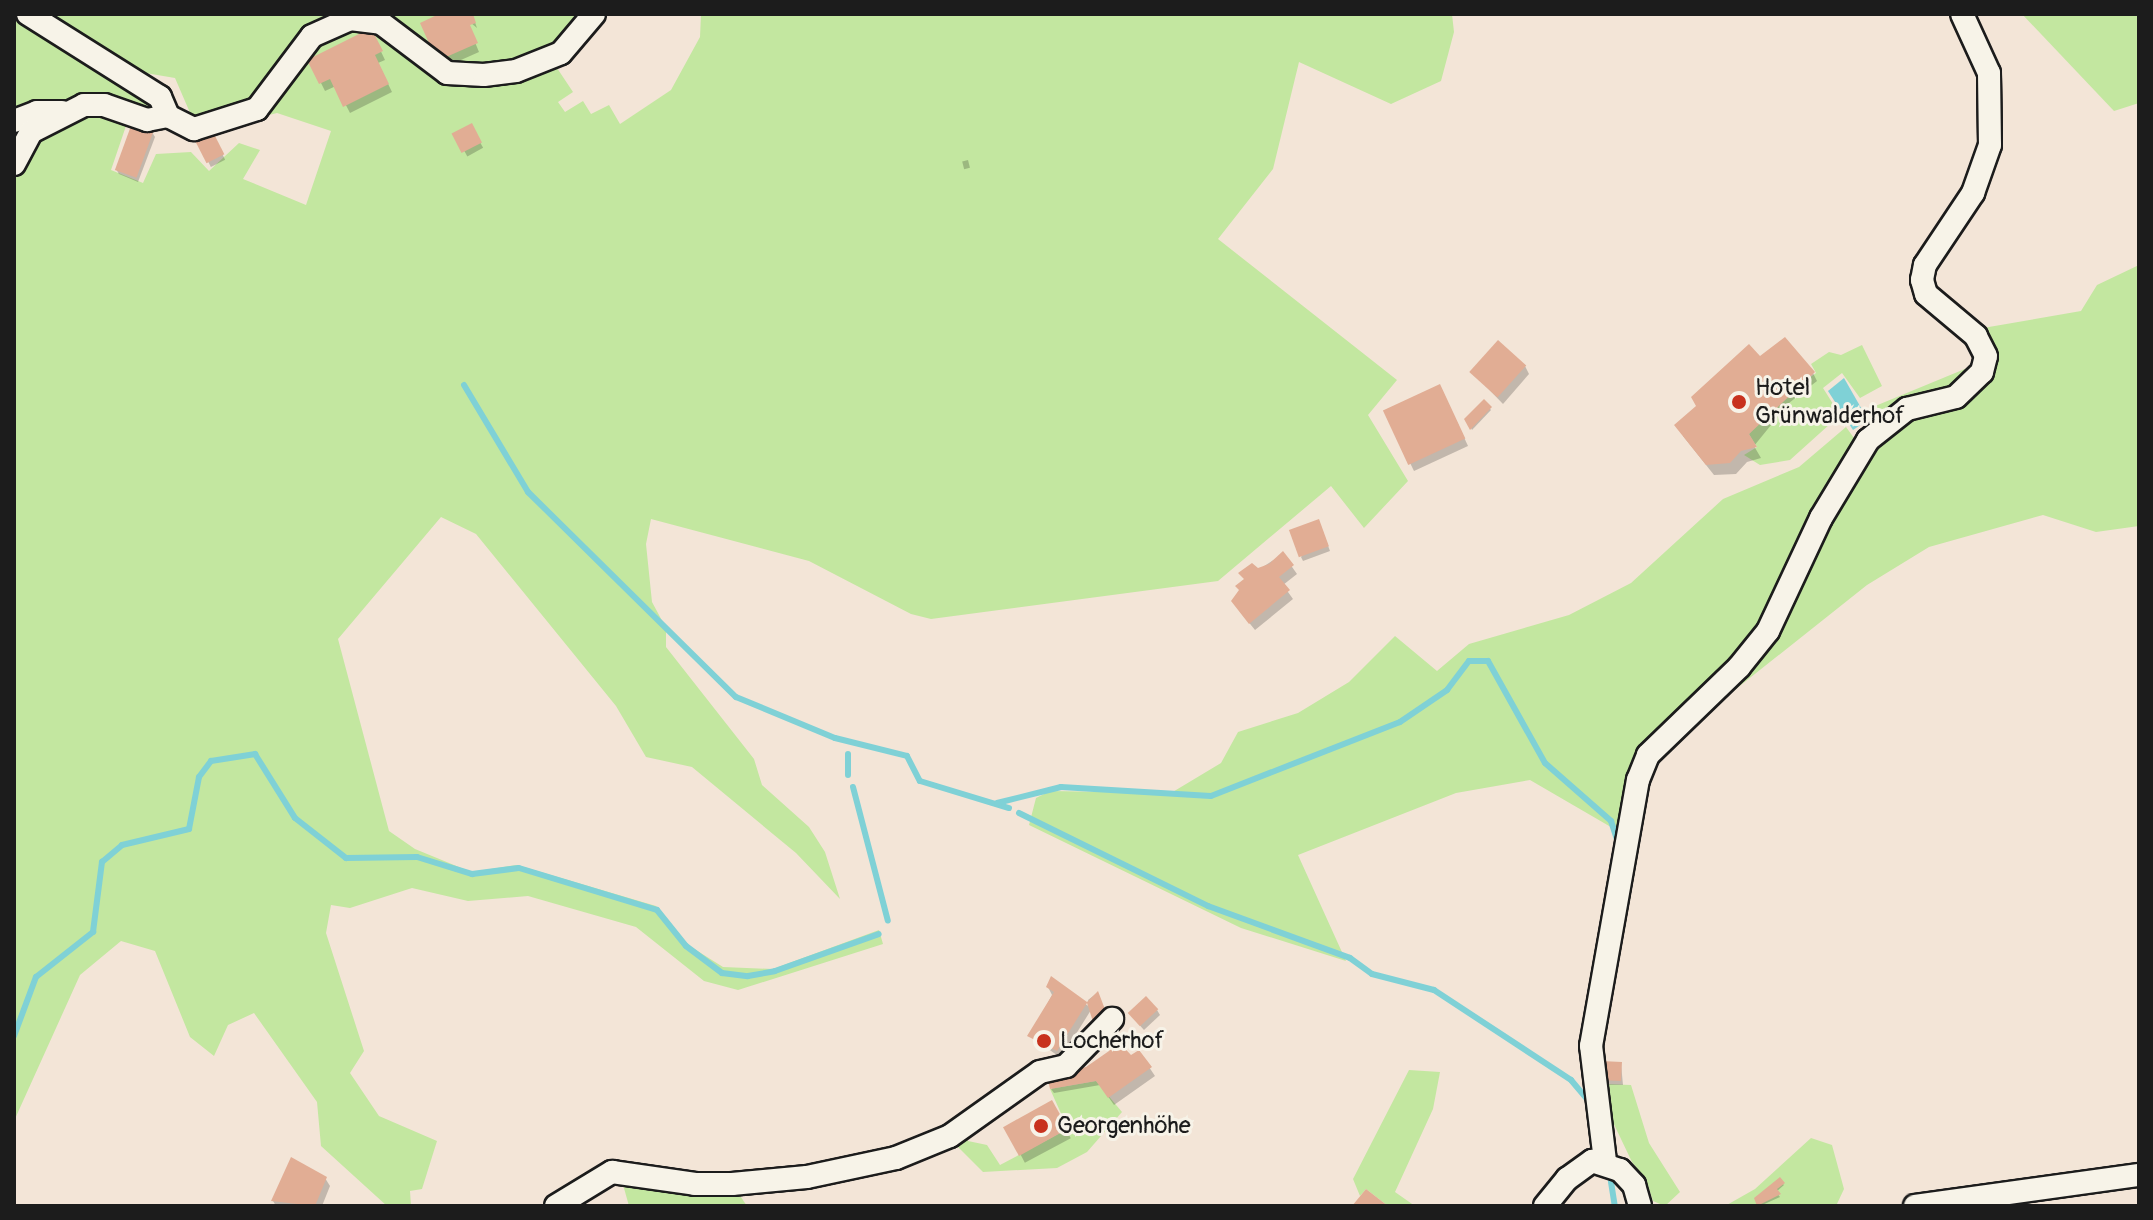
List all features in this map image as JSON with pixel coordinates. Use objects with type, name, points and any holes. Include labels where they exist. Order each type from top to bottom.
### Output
[{"type":"street","points":[[28,14],[160,97],[168,116]]},
{"type":"street","points":[[14,121],[37,112],[71,112],[104,105],[147,120],[168,116],[194,129],[257,109],[312,36],[350,19],[381,23],[447,73],[484,75],[516,71],[561,53],[594,14]]},
{"type":"street","points":[[1640,1206],[1634,1185],[1605,1161],[1591,1046],[1638,780],[1648,755],[1739,667],[1768,631],[1821,518],[1868,440],[1907,409],[1956,397],[1982,372],[1986,356],[1976,336],[1926,294],[1922,280],[1925,265],[1973,193],[1990,145],[1989,73],[1962,14]]},
{"type":"street","points":[[14,164],[31,132],[71,112]]},
{"type":"street","points":[[556,1206],[612,1172],[695,1184],[732,1184],[807,1177],[896,1158],[950,1136],[1040,1072],[1066,1066],[1112,1019]]},
{"type":"street","points":[[1545,1206],[1581,1166],[1605,1161]]},
{"type":"street","points":[[1915,1206],[2139,1175]]},
{"type":"green space","points":[[14,14],[588,14],[555,65],[573,92],[558,102],[565,112],[583,101],[591,114],[609,105],[620,124],[671,90],[700,37],[701,14],[1452,14],[1454,32],[1441,81],[1391,104],[1299,62],[1273,169],[1218,239],[1397,380],[1368,415],[1408,481],[1364,528],[1331,486],[1218,581],[931,619],[911,614],[809,561],[651,519],[646,544],[652,602],[666,628],[666,647],[754,759],[762,785],[809,827],[825,852],[840,899],[796,853],[692,767],[646,757],[616,706],[476,534],[441,517],[338,639],[389,831],[415,849],[471,872],[517,865],[656,906],[688,945],[723,967],[773,969],[879,930],[883,944],[738,990],[704,981],[636,927],[528,896],[468,901],[412,888],[350,908],[331,905],[326,933],[364,1051],[350,1073],[379,1116],[437,1141],[422,1189],[410,1191],[411,1206],[387,1206],[321,1146],[317,1102],[254,1013],[228,1025],[214,1056],[190,1037],[155,951],[121,941],[80,975],[14,1121]],"holes":[[[122,69],[175,78],[194,122],[233,124],[277,113],[331,131],[306,205],[243,179],[260,150],[239,143],[209,171],[191,152],[156,154],[143,183],[111,170],[127,123],[151,103]]]},
{"type":"green space","points":[[2022,14],[2139,14],[2139,103],[2114,111]]},
{"type":"green space","points":[[2139,265],[2139,526],[2096,532],[2043,515],[1929,547],[1867,585],[1673,739],[1616,830],[1530,780],[1456,793],[1298,855],[1346,961],[1241,928],[1029,825],[1036,798],[1050,791],[1171,793],[1221,763],[1238,732],[1298,713],[1349,682],[1395,636],[1437,671],[1469,644],[1569,615],[1631,583],[1723,499],[1799,467],[1846,427],[1854,438],[1875,420],[1868,409],[1989,359],[1983,328],[2081,311],[2097,285]]},
{"type":"green space","points":[[1862,345],[1882,386],[1860,398],[1842,373],[1823,388],[1840,415],[1790,460],[1760,465],[1744,455],[1757,447],[1749,434],[1787,394],[1816,373],[1811,364],[1829,352],[1841,355]]},
{"type":"green space","points":[[1409,1070],[1440,1072],[1433,1109],[1395,1192],[1415,1206],[1388,1206],[1366,1189],[1360,1196],[1353,1179]]},
{"type":"green space","points":[[1096,1081],[1122,1112],[1087,1152],[1057,1168],[983,1172],[955,1144],[967,1136],[968,1141],[987,1145],[1000,1165],[1068,1129],[1050,1089]]},
{"type":"green space","points":[[1603,1084],[1631,1085],[1649,1143],[1680,1192],[1665,1206],[1653,1201],[1646,1180],[1632,1162],[1610,1116]]},
{"type":"green space","points":[[1811,1138],[1832,1145],[1844,1189],[1836,1206],[1725,1206],[1755,1189]]},
{"type":"green space","points":[[620,1174],[732,1184],[747,1206],[629,1206]]},
{"type":"water","points":[[1844,378],[1868,420],[1853,430],[1828,391]]},
{"type":"building","points":[[439,14],[473,14],[476,23],[470,25],[478,43],[437,61],[420,23]]},
{"type":"building","points":[[371,28],[383,51],[375,55],[389,84],[343,107],[330,79],[319,84],[307,60]]},
{"type":"building","points":[[132,123],[154,131],[137,178],[115,170]]},
{"type":"building","points":[[472,123],[482,143],[461,153],[452,133]]},
{"type":"building","points":[[213,132],[224,154],[207,163],[195,141]]},
{"type":"building","points":[[1785,337],[1815,372],[1749,434],[1757,447],[1741,451],[1730,463],[1706,465],[1674,425],[1696,406],[1691,397],[1749,344],[1760,356]]},
{"type":"building","points":[[1498,340],[1526,365],[1497,397],[1469,372]]},
{"type":"building","points":[[1440,384],[1465,438],[1408,465],[1383,411]]},
{"type":"building","points":[[1484,399],[1492,407],[1470,430],[1464,419]]},
{"type":"building","points":[[1319,519],[1329,546],[1299,557],[1289,530]]},
{"type":"building","points":[[1283,551],[1294,565],[1279,577],[1290,590],[1249,624],[1231,601],[1239,590],[1235,586],[1244,579],[1238,573],[1252,563],[1258,568],[1269,564]]},
{"type":"building","points":[[1051,976],[1087,1002],[1098,991],[1106,1012],[1095,1028],[1087,1003],[1057,1051],[1027,1036],[1054,992],[1046,987]]},
{"type":"building","points":[[1146,996],[1158,1009],[1140,1026],[1128,1013]]},
{"type":"building","points":[[1114,1037],[1131,1055],[1139,1050],[1152,1067],[1108,1098],[1096,1081],[1050,1089],[1047,1076],[1086,1067],[1109,1051],[1104,1044]]},
{"type":"building","points":[[1601,1061],[1622,1062],[1621,1081],[1600,1080]]},
{"type":"building","points":[[1052,1100],[1068,1129],[1019,1156],[1003,1127]]},
{"type":"building","points":[[291,1157],[327,1177],[315,1206],[271,1201]]},
{"type":"building","points":[[1780,1177],[1785,1183],[1777,1189],[1781,1194],[1757,1206],[1754,1198]]},
{"type":"building","points":[[1366,1189],[1388,1206],[1352,1206]]},
{"type":"waterway","points":[[464,385],[528,492],[736,697],[835,738],[907,756],[920,781],[1009,808]]},
{"type":"waterway","points":[[997,803],[1061,787],[1211,796],[1400,722],[1447,690],[1469,661],[1488,661],[1545,763],[1611,821],[1618,843]]},
{"type":"waterway","points":[[14,1036],[36,977],[93,932],[102,862],[122,845],[189,829],[199,777],[211,761],[255,754],[295,818],[346,858],[417,857],[472,874],[519,868],[657,910],[686,946],[722,973],[748,976],[775,971],[879,934]]},
{"type":"waterway","points":[[848,754],[848,775]]},
{"type":"waterway","points":[[853,787],[888,921]]},
{"type":"waterway","points":[[1019,813],[1208,906],[1350,958],[1372,974],[1434,990],[1571,1080],[1588,1100]]},
{"type":"waterway","points":[[1611,1182],[1615,1206]]},
{"type":"place","name":"Hotel Grünwalderhof","points":[[1739,402]]},
{"type":"place","name":"Locherhof","points":[[1044,1041]]},
{"type":"place","name":"Georgenhöhe","points":[[1041,1126]]}]
